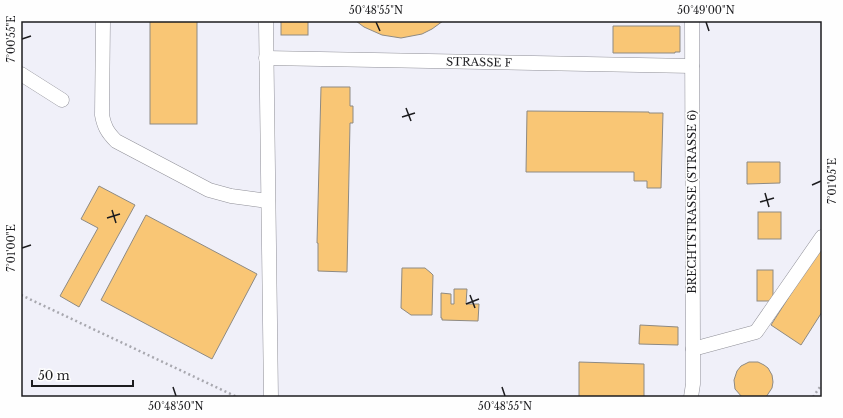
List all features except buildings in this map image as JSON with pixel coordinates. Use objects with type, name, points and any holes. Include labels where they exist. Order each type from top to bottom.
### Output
[{"type":"street","points":[[103,21],[102,115],[103,125],[107,132],[116,141],[209,190],[231,196],[268,201]]},
{"type":"street","points":[[266,21],[271,397]]},
{"type":"street","name":"BRECHTSTRASSE (STRASSE 6)","points":[[692,21],[692,390]]},
{"type":"street","name":"STRASSE F","points":[[266,58],[692,66]]},
{"type":"street","points":[[21,74],[62,100]]},
{"type":"street","points":[[693,349],[756,332],[822,237]]},
{"type":"path","points":[[21,295],[237,397]]},
{"type":"path","points":[[814,397],[822,384]]}]
